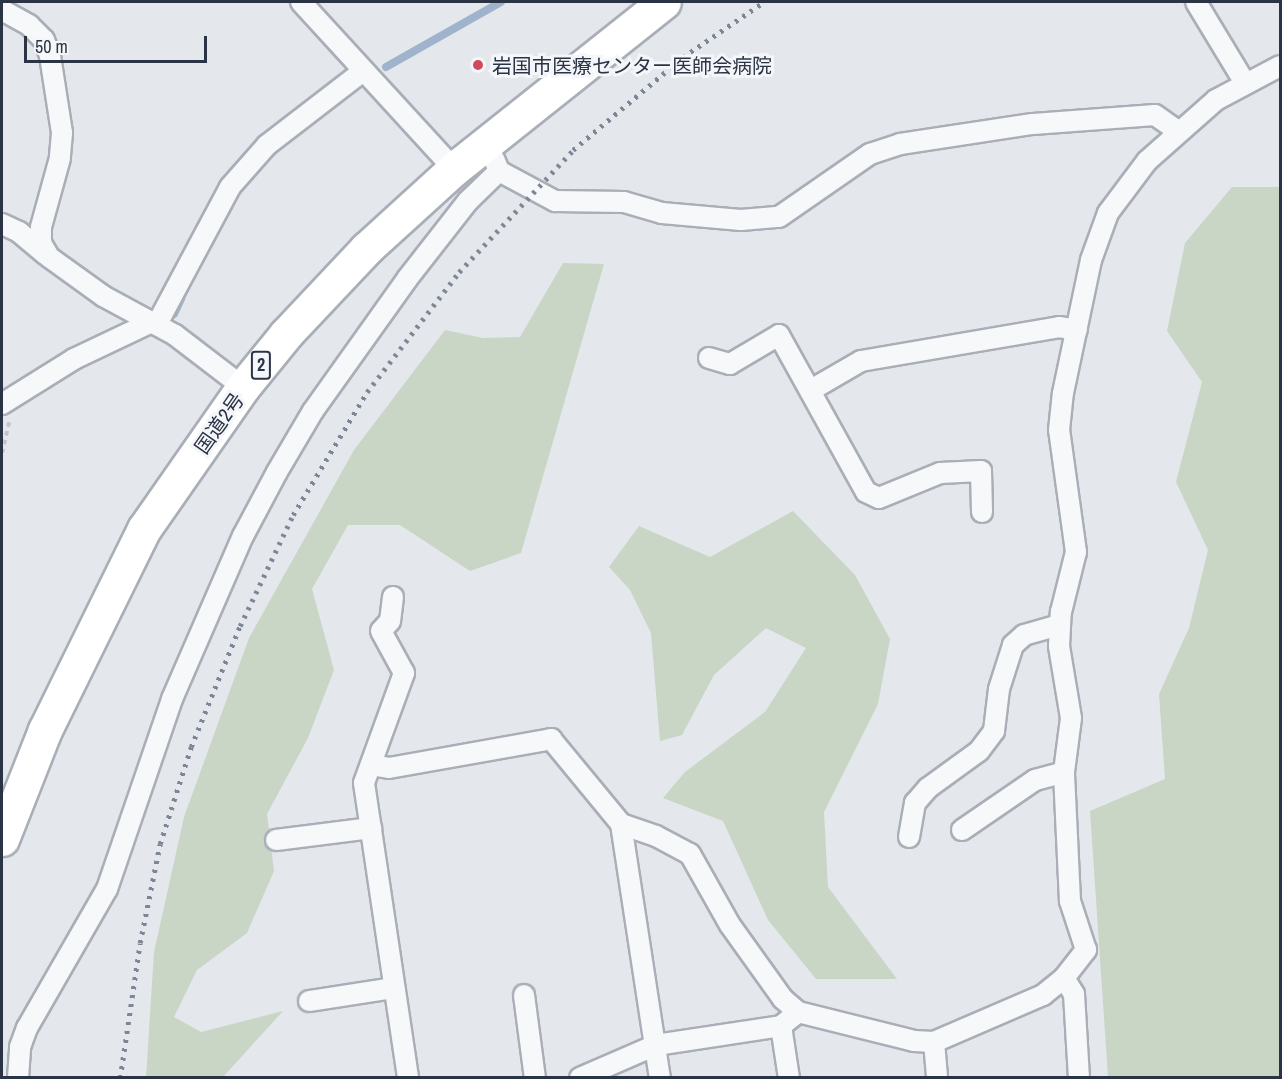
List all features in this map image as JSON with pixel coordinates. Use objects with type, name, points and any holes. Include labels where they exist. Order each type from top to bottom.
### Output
[{"type":"highway","name":"国道2号","points":[[2,839],[45,730],[144,529],[243,387],[286,334],[366,249],[454,169],[493,157],[664,2]]},
{"type":"street","points":[[301,2],[454,169]]},
{"type":"street","points":[[1196,2],[1245,83]]},
{"type":"street","points":[[2,10],[29,25],[44,40],[50,56],[62,133],[60,158],[41,227],[41,243],[49,257]]},
{"type":"street","points":[[621,824],[656,836],[690,855],[730,925],[783,999],[798,1012],[914,1041],[934,1042],[1042,995],[1064,978],[1086,950],[1070,901],[1064,772],[1071,718],[1059,646],[1060,625],[1076,552],[1059,430],[1063,393],[1091,260],[1108,213],[1147,161],[1216,100],[1281,66]]},
{"type":"street","points":[[2,404],[74,359],[154,323],[230,187],[267,145],[363,71]]},
{"type":"street","points":[[18,1077],[20,1047],[27,1028],[107,889],[177,688],[238,546],[277,472],[313,411],[407,279],[468,201],[493,157],[555,201],[624,202],[662,213],[741,220],[778,217],[811,198],[861,160],[900,144],[1033,124],[1155,115],[1179,132]]},
{"type":"street","points":[[2,224],[19,232],[103,296],[154,323],[243,387]]},
{"type":"street","points":[[811,390],[861,361],[1059,327],[1077,330]]},
{"type":"street","points":[[709,358],[730,364],[779,335],[866,492],[879,498],[940,473],[981,471],[982,512]]},
{"type":"street","points":[[393,597],[390,621],[381,632],[404,673],[364,783],[408,1077]]},
{"type":"street","points":[[909,837],[915,803],[928,788],[980,751],[994,731],[999,689],[1013,645],[1024,635],[1060,625]]},
{"type":"street","points":[[370,765],[389,768],[551,739],[621,824],[660,1077]]},
{"type":"street","points":[[962,830],[1035,780],[1064,772]]},
{"type":"street","points":[[276,840],[371,828]]},
{"type":"street","points":[[1064,978],[1074,994],[1079,1077]]},
{"type":"street","points":[[309,1000],[394,988]]},
{"type":"street","points":[[524,995],[535,1077]]},
{"type":"street","points":[[580,1077],[656,1045],[781,1026],[798,1012]]},
{"type":"street","points":[[781,1026],[789,1077]]},
{"type":"street","points":[[934,1042],[937,1077]]},
{"type":"green space","points":[[1232,187],[1280,187],[1280,1077],[1108,1077],[1090,811],[1165,779],[1159,694],[1189,628],[1208,550],[1176,482],[1202,382],[1167,331],[1185,243]]},
{"type":"green space","points":[[563,263],[604,264],[521,553],[470,571],[400,525],[348,525],[312,589],[334,670],[308,738],[267,814],[274,871],[247,933],[197,970],[174,1017],[201,1032],[283,1011],[223,1077],[146,1078],[154,952],[184,817],[249,638],[354,450],[445,330],[483,338],[520,337]]},
{"type":"green space","points":[[793,511],[855,575],[890,639],[878,704],[824,812],[828,887],[897,979],[816,979],[768,920],[723,821],[663,798],[685,772],[765,712],[806,648],[766,628],[714,675],[682,735],[660,741],[651,633],[630,590],[609,567],[639,526],[710,557]]},
{"type":"waterway","points":[[386,67],[501,2]]},
{"type":"waterway","points":[[174,314],[181,299]]},
{"type":"railway","points":[[120,1078],[140,943],[160,844],[191,747],[240,626],[293,515],[367,392],[459,272],[573,150],[683,57],[764,2]]},
{"type":"place","name":"岩国市医療センター医師会病院","points":[[478,65]]}]
